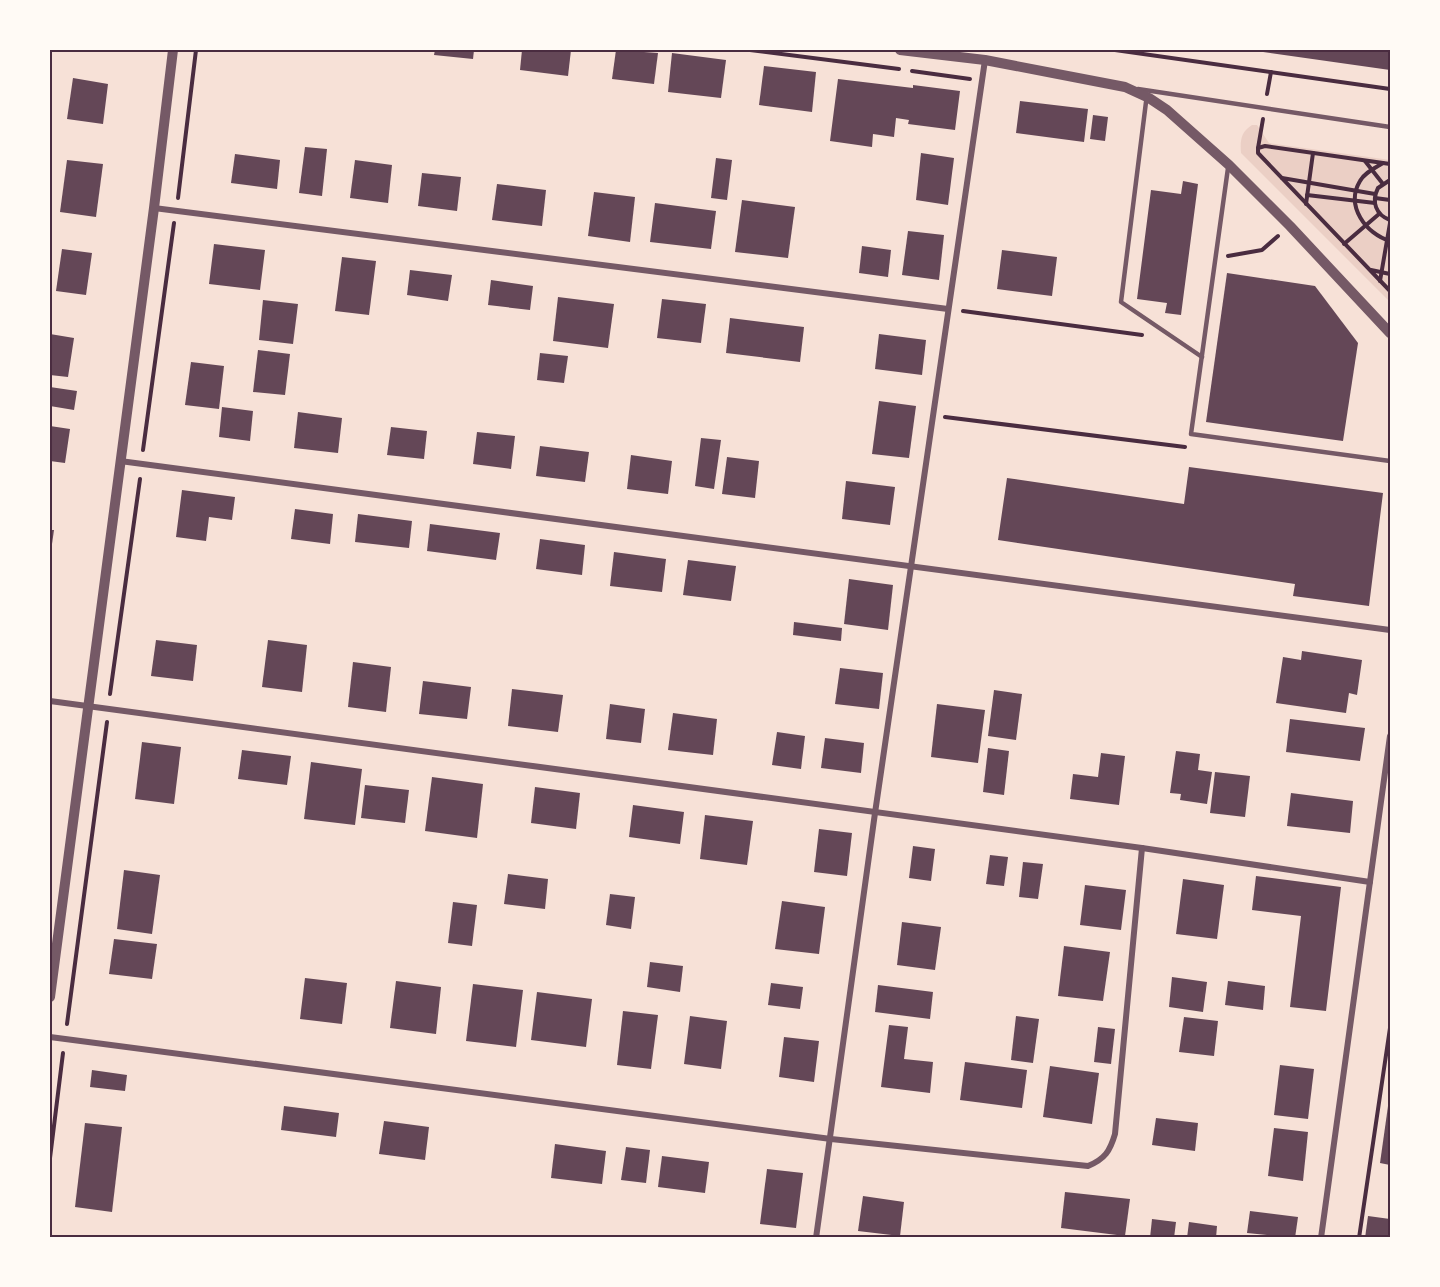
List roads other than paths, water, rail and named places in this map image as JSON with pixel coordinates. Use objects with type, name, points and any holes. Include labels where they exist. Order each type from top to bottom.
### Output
[{"type":"street","points":[[50,997],[173,50]]},
{"type":"street","points":[[900,50],[985,60],[1125,87],[1149,98],[1167,110],[1229,165],[1290,226],[1390,333]]},
{"type":"street","points":[[816,1238],[875,813],[985,60]]},
{"type":"street","points":[[154,208],[948,309]]},
{"type":"street","points":[[120,461],[1390,630]]},
{"type":"street","points":[[50,700],[1142,848],[1370,882]]},
{"type":"street","points":[[1321,1238],[1390,736]]},
{"type":"street","points":[[50,1037],[831,1139],[1088,1166],[1107,1155],[1115,1134],[1142,848]]},
{"type":"lane","points":[[1125,87],[1390,127]]},
{"type":"lane","points":[[1149,98],[1146,102],[1121,302],[1202,357]]},
{"type":"lane","points":[[1229,165],[1191,434],[1390,461]]}]
